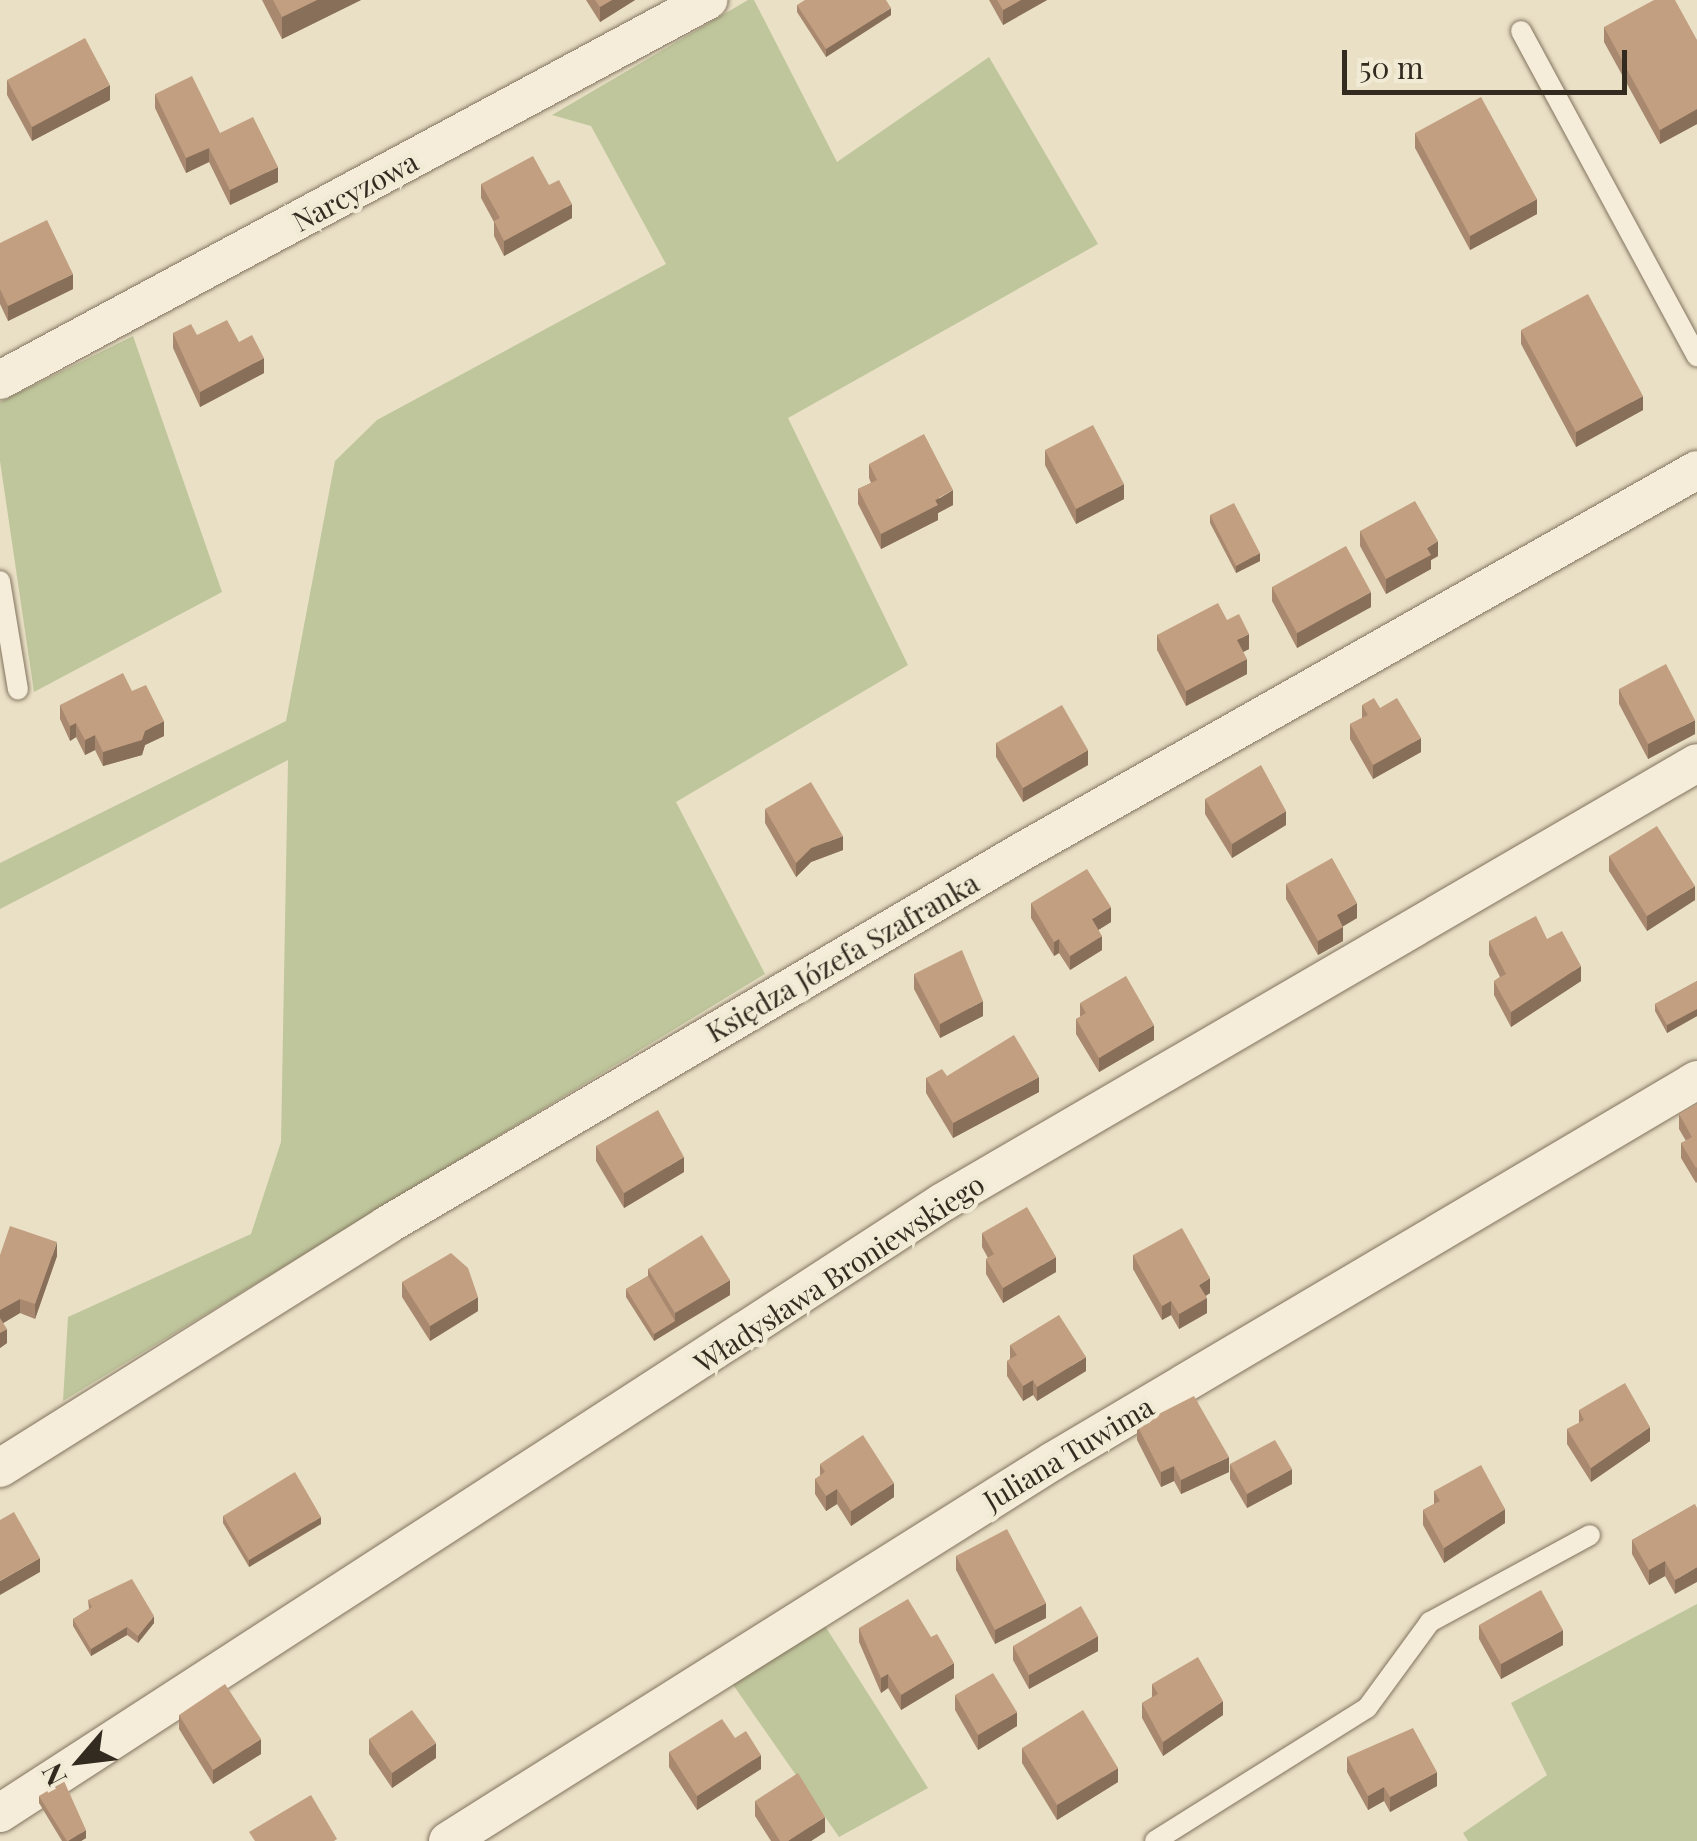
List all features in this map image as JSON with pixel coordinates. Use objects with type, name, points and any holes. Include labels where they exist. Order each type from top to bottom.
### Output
[{"type":"street","name":"Narcyzowa","points":[[0,380],[708,0]]},
{"type":"street","name":"Księdza Józefa Szafranka","points":[[0,1468],[541,1134],[1057,831],[1697,470]]},
{"type":"street","name":"Władysława Broniewskiego","points":[[0,1813],[943,1202],[1697,763]]},
{"type":"street","name":"Juliana Tuwima","points":[[448,1841],[1053,1461],[1697,1080]]},
{"type":"lane","points":[[1522,32],[1697,356]]},
{"type":"lane","points":[[0,581],[18,690]]},
{"type":"lane","points":[[1154,1841],[1367,1708],[1430,1622],[1590,1535]]},
{"type":"green space","points":[[754,0],[837,162],[989,57],[1098,244],[788,418],[908,665],[676,802],[765,974],[63,1401],[68,1317],[251,1234],[281,1142],[288,760],[0,909],[0,863],[286,721],[335,461],[377,420],[666,264],[591,126],[552,115]]},
{"type":"green space","points":[[133,336],[222,592],[34,692],[0,461],[0,402]]},
{"type":"green space","points":[[1697,1604],[1697,1841],[1468,1841],[1463,1833],[1547,1775],[1511,1703]]},
{"type":"green space","points":[[820,1618],[928,1788],[839,1837],[727,1676]]},
{"type":"building","points":[[273,0],[317,0],[282,17]]},
{"type":"building","points":[[805,0],[886,0],[891,8],[826,49],[797,5]]},
{"type":"building","points":[[997,0],[1021,0],[1003,10]]},
{"type":"building","points":[[1654,0],[1675,0],[1697,40],[1697,109],[1660,130],[1604,27]]},
{"type":"building","points":[[85,38],[110,85],[32,127],[7,80]]},
{"type":"building","points":[[192,76],[220,133],[253,117],[278,167],[230,190],[209,148],[186,158],[155,94]]},
{"type":"building","points":[[1481,97],[1537,199],[1470,236],[1415,133]]},
{"type":"building","points":[[533,156],[549,185],[559,180],[572,204],[504,241],[494,221],[500,218],[481,184]]},
{"type":"building","points":[[47,220],[73,274],[8,306],[0,289],[0,243]]},
{"type":"building","points":[[1588,294],[1643,396],[1576,432],[1521,330]]},
{"type":"building","points":[[227,320],[239,342],[252,335],[264,358],[200,392],[173,333],[191,324],[197,335]]},
{"type":"building","points":[[1093,425],[1124,484],[1076,509],[1045,450]]},
{"type":"building","points":[[924,434],[953,490],[935,500],[938,505],[881,534],[858,489],[877,480],[869,464]]},
{"type":"building","points":[[1415,501],[1438,541],[1427,548],[1431,555],[1386,579],[1360,531]]},
{"type":"building","points":[[1234,503],[1260,553],[1236,566],[1210,515]]},
{"type":"building","points":[[1346,546],[1371,592],[1297,633],[1272,587]]},
{"type":"building","points":[[1218,603],[1227,620],[1239,614],[1249,634],[1237,640],[1247,659],[1186,691],[1157,635]]},
{"type":"building","points":[[1666,664],[1695,720],[1648,744],[1619,689]]},
{"type":"building","points":[[123,673],[132,691],[146,685],[164,721],[145,731],[142,740],[103,752],[95,735],[85,740],[76,723],[70,726],[60,705]]},
{"type":"building","points":[[1374,698],[1380,708],[1397,698],[1421,738],[1373,765],[1350,724],[1368,715],[1362,705]]},
{"type":"building","points":[[1062,705],[1088,750],[1023,788],[996,743]]},
{"type":"building","points":[[1261,765],[1286,811],[1232,844],[1205,799]]},
{"type":"building","points":[[811,782],[843,836],[811,848],[796,863],[765,809]]},
{"type":"building","points":[[1657,826],[1695,886],[1647,916],[1609,856]]},
{"type":"building","points":[[1332,858],[1357,903],[1337,915],[1343,927],[1318,941],[1286,884]]},
{"type":"building","points":[[1087,869],[1111,907],[1092,919],[1102,936],[1070,956],[1059,939],[1054,942],[1031,903]]},
{"type":"building","points":[[1536,916],[1547,939],[1562,931],[1581,966],[1511,1012],[1494,981],[1506,974],[1489,941]]},
{"type":"building","points":[[962,950],[983,1001],[940,1024],[914,974]]},
{"type":"building","points":[[1126,976],[1154,1025],[1099,1058],[1076,1019],[1086,1013],[1080,1003]]},
{"type":"building","points":[[1697,981],[1697,1009],[1667,1025],[1655,1004]]},
{"type":"building","points":[[1014,1035],[1039,1077],[953,1123],[926,1078],[942,1069],[947,1076]]},
{"type":"building","points":[[1697,1104],[1696,1168],[1681,1143],[1692,1137],[1679,1114]]},
{"type":"building","points":[[658,1110],[684,1157],[624,1193],[596,1146]]},
{"type":"building","points":[[1027,1207],[1056,1257],[1003,1288],[986,1259],[994,1254],[982,1233]]},
{"type":"building","points":[[10,1226],[57,1242],[35,1304],[20,1299],[0,1310],[0,1255]]},
{"type":"building","points":[[1182,1228],[1210,1278],[1199,1285],[1207,1298],[1179,1314],[1171,1301],[1162,1306],[1133,1255]]},
{"type":"building","points":[[702,1235],[730,1280],[675,1313],[648,1269]]},
{"type":"building","points":[[451,1253],[468,1268],[478,1297],[430,1326],[402,1282]]},
{"type":"building","points":[[648,1276],[675,1321],[654,1334],[626,1289]]},
{"type":"building","points":[[1059,1315],[1086,1357],[1037,1387],[1033,1380],[1023,1386],[1007,1361],[1017,1355],[1010,1345]]},
{"type":"building","points":[[1625,1383],[1650,1427],[1591,1468],[1567,1429],[1584,1420],[1579,1410]]},
{"type":"building","points":[[1194,1396],[1229,1457],[1181,1480],[1174,1466],[1161,1472],[1137,1425]]},
{"type":"building","points":[[863,1435],[894,1483],[851,1511],[837,1489],[826,1496],[815,1479],[825,1472],[820,1464]]},
{"type":"building","points":[[1275,1440],[1292,1469],[1247,1494],[1230,1464]]},
{"type":"building","points":[[1481,1465],[1505,1509],[1444,1548],[1423,1510],[1440,1501],[1434,1491]]},
{"type":"building","points":[[295,1472],[321,1517],[249,1560],[223,1516]]},
{"type":"building","points":[[1695,1504],[1697,1567],[1675,1580],[1665,1561],[1649,1570],[1632,1540]]},
{"type":"building","points":[[14,1512],[40,1558],[0,1581],[0,1520]]},
{"type":"building","points":[[1007,1529],[1046,1603],[995,1630],[956,1556]]},
{"type":"building","points":[[132,1579],[154,1616],[138,1636],[127,1627],[91,1649],[73,1619],[92,1607],[88,1600]]},
{"type":"building","points":[[1541,1590],[1563,1630],[1501,1664],[1479,1625]]},
{"type":"building","points":[[908,1599],[931,1637],[937,1634],[954,1663],[901,1695],[888,1674],[881,1678],[859,1628]]},
{"type":"building","points":[[1081,1606],[1098,1636],[1029,1675],[1013,1646]]},
{"type":"building","points":[[1198,1657],[1223,1701],[1163,1742],[1142,1703],[1158,1694],[1152,1684]]},
{"type":"building","points":[[993,1673],[1017,1712],[978,1735],[955,1695]]},
{"type":"building","points":[[225,1684],[261,1739],[213,1770],[179,1715]]},
{"type":"building","points":[[412,1710],[436,1743],[392,1773],[369,1739]]},
{"type":"building","points":[[1083,1710],[1118,1768],[1057,1805],[1022,1748]]},
{"type":"building","points":[[722,1719],[735,1738],[746,1731],[761,1755],[697,1796],[669,1752]]},
{"type":"building","points":[[1413,1728],[1437,1772],[1390,1797],[1384,1787],[1368,1796],[1347,1757]]},
{"type":"building","points":[[798,1773],[825,1817],[788,1841],[780,1841],[755,1801]]},
{"type":"building","points":[[64,1781],[86,1830],[68,1841],[39,1796]]},
{"type":"building","points":[[311,1795],[337,1839],[255,1841],[249,1832]]}]
